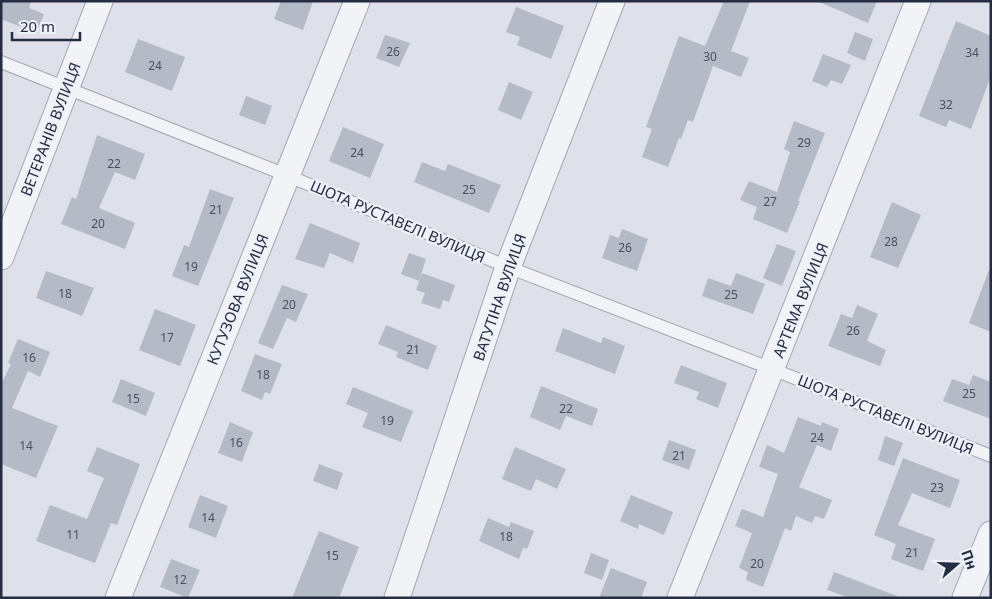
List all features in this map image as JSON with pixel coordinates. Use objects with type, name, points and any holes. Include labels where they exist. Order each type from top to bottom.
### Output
[{"type":"street","name":"ВЕТЕРАНІВ ВУЛИЦЯ","points":[[1,257],[100,1]]},
{"type":"street","name":"КУТУЗОВА ВУЛИЦЯ","points":[[118,598],[357,1]]},
{"type":"street","name":"ВАТУТІНА ВУЛИЦЯ","points":[[397,598],[508,267],[612,1]]},
{"type":"street","name":"АРТЕМА ВУЛИЦЯ","points":[[680,598],[918,1]]},
{"type":"street","points":[[965,598],[991,534]]},
{"type":"lane","name":"ШОТА РУСТАВЕЛІ ВУЛИЦЯ","points":[[1,62],[286,175],[508,267],[991,456]]},
{"type":"building","points":[[1,1],[31,1],[29,8],[44,14],[36,33],[1,19]]},
{"type":"building","points":[[281,1],[313,1],[303,30],[274,19]]},
{"type":"building","points":[[724,1],[750,1],[731,51],[749,58],[741,77],[713,66],[693,122],[688,120],[668,167],[642,157],[652,129],[646,127],[679,36],[705,46]]},
{"type":"building","points":[[817,1],[877,1],[868,23]]},
{"type":"building","points":[[516,7],[564,26],[551,59],[517,45],[520,37],[506,32]]},
{"type":"building","points":[[956,21],[991,36],[991,76],[971,129],[949,120],[946,127],[919,116]]},
{"type":"building","points":[[855,32],[873,39],[865,61],[847,53]]},
{"type":"building","points":[[385,35],[410,43],[399,67],[376,58]]},
{"type":"building","points":[[138,39],[185,57],[172,91],[125,72]]},
{"type":"building","points":[[823,54],[851,65],[842,84],[831,80],[827,87],[812,81]]},
{"type":"building","points":[[509,82],[533,92],[521,120],[498,110]]},
{"type":"building","points":[[246,96],[272,106],[265,125],[239,115]]},
{"type":"building","points":[[794,121],[825,133],[787,233],[753,219],[757,207],[740,200],[749,181],[777,192],[790,152],[784,149]]},
{"type":"building","points":[[343,127],[384,144],[370,178],[329,161]]},
{"type":"building","points":[[97,135],[145,154],[135,180],[115,172],[99,208],[135,223],[125,249],[61,224],[72,197],[76,199]]},
{"type":"building","points":[[422,162],[445,171],[448,164],[501,185],[489,213],[414,182]]},
{"type":"building","points":[[210,189],[234,198],[198,286],[172,276],[184,245],[189,247]]},
{"type":"building","points":[[892,202],[921,215],[898,268],[870,257]]},
{"type":"building","points":[[310,223],[360,243],[353,263],[330,253],[324,268],[295,259]]},
{"type":"building","points":[[622,229],[648,239],[637,271],[602,258],[610,235],[619,238]]},
{"type":"building","points":[[777,244],[796,251],[782,286],[763,278]]},
{"type":"building","points":[[409,253],[426,259],[419,281],[401,274]]},
{"type":"building","points":[[989,270],[991,270],[991,332],[969,323]]},
{"type":"building","points":[[46,271],[94,288],[82,316],[36,298]]},
{"type":"building","points":[[422,273],[455,285],[449,302],[443,300],[440,309],[421,303],[425,293],[416,290]]},
{"type":"building","points":[[736,273],[765,284],[753,314],[702,296],[708,278],[731,286]]},
{"type":"building","points":[[282,285],[308,294],[296,322],[287,318],[273,349],[258,343]]},
{"type":"building","points":[[857,305],[878,314],[867,341],[886,350],[880,366],[828,346],[841,314],[852,318]]},
{"type":"building","points":[[155,309],[196,325],[180,366],[139,350]]},
{"type":"building","points":[[386,325],[437,346],[428,370],[396,357],[398,352],[378,344]]},
{"type":"building","points":[[563,328],[601,343],[603,337],[625,346],[615,374],[555,351]]},
{"type":"building","points":[[18,339],[50,352],[40,377],[28,371],[12,408],[58,426],[36,478],[1,464],[1,384],[11,364],[8,363]]},
{"type":"building","points":[[255,354],[282,364],[270,394],[265,392],[262,400],[241,391]]},
{"type":"building","points":[[681,365],[727,383],[718,408],[696,399],[699,392],[674,383]]},
{"type":"building","points":[[973,375],[991,382],[991,419],[943,401],[952,379],[969,385]]},
{"type":"building","points":[[121,379],[155,393],[146,416],[112,402]]},
{"type":"building","points":[[541,386],[598,409],[592,426],[566,416],[560,430],[530,417]]},
{"type":"building","points":[[353,387],[413,411],[401,442],[362,427],[368,413],[346,404]]},
{"type":"building","points":[[798,417],[821,426],[822,422],[839,429],[831,451],[817,445],[799,487],[832,500],[824,519],[815,516],[812,523],[796,516],[791,531],[785,528],[763,587],[746,580],[748,572],[739,568],[752,533],[735,526],[742,509],[763,517],[778,474],[759,467],[767,445],[784,453]]},
{"type":"building","points":[[230,422],[253,432],[242,462],[218,453]]},
{"type":"building","points":[[885,436],[903,443],[894,466],[878,460]]},
{"type":"building","points":[[669,440],[696,450],[689,470],[662,460]]},
{"type":"building","points":[[97,447],[140,464],[117,525],[111,523],[95,563],[36,541],[50,505],[87,519],[104,478],[87,471]]},
{"type":"building","points":[[515,447],[566,469],[557,489],[536,479],[531,491],[502,479]]},
{"type":"building","points":[[903,458],[960,480],[950,508],[912,493],[898,525],[935,539],[923,571],[891,559],[896,544],[874,535]]},
{"type":"building","points":[[319,464],[343,473],[337,490],[313,481]]},
{"type":"building","points":[[200,495],[228,506],[216,538],[188,527]]},
{"type":"building","points":[[631,495],[673,512],[664,535],[639,524],[638,529],[620,521]]},
{"type":"building","points":[[488,518],[509,527],[511,522],[534,531],[527,549],[523,548],[519,559],[479,541]]},
{"type":"building","points":[[319,531],[359,547],[339,598],[292,598]]},
{"type":"building","points":[[591,553],[609,560],[602,580],[584,573]]},
{"type":"building","points":[[171,559],[200,570],[188,598],[160,587]]},
{"type":"building","points":[[611,568],[647,582],[641,598],[599,598]]},
{"type":"building","points":[[834,572],[897,596],[896,598],[850,598],[827,590]]}]
